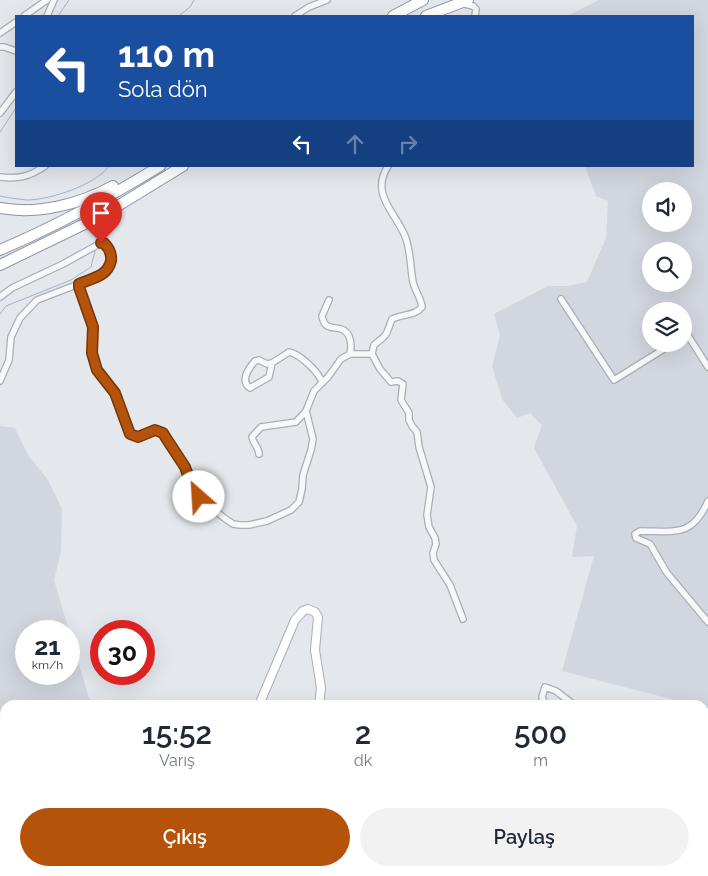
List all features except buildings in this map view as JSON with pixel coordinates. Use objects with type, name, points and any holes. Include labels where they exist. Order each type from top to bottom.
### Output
[{"type":"highway","points":[[395,15],[423,0]]},
{"type":"highway","points":[[429,15],[464,1]]},
{"type":"highway","points":[[0,208],[24,210],[78,201],[104,192],[147,167]]},
{"type":"highway","points":[[0,250],[51,228],[158,167]]},
{"type":"highway","points":[[0,266],[103,215],[180,167]]},
{"type":"main road","points":[[261,700],[295,620],[302,611],[308,609],[316,612],[318,617],[315,650],[320,679],[320,700]]},
{"type":"street","points":[[25,15],[47,0]]},
{"type":"street","points":[[47,15],[54,0]]},
{"type":"street","points":[[297,15],[309,7],[326,0]]},
{"type":"street","points":[[464,1],[476,9],[475,15]]},
{"type":"street","points":[[0,33],[15,23]]},
{"type":"street","points":[[0,48],[4,47],[15,51]]},
{"type":"street","points":[[0,113],[15,93]]},
{"type":"street","points":[[0,177],[10,178],[30,175],[43,167]]},
{"type":"street","points":[[387,167],[381,179],[382,193],[404,236],[411,263],[413,284],[422,307],[417,312],[392,319],[387,335],[383,340],[374,345],[372,354],[380,369],[391,382],[398,381],[403,384],[401,400],[409,412],[409,420],[417,432],[422,460],[432,487],[427,515],[428,527],[435,538],[436,544],[433,553],[434,560],[450,585],[463,619]]},
{"type":"street","points":[[0,297],[12,288],[63,264],[93,246],[104,243],[112,256],[105,274],[37,300],[20,318],[11,336],[10,360],[0,382]]},
{"type":"street","points":[[79,284],[93,327],[92,353],[97,370],[115,393],[130,434],[138,437],[155,430],[163,433],[185,467],[193,490],[229,522],[249,526],[267,522],[291,510],[298,502],[313,439],[306,411]]},
{"type":"street","points":[[561,299],[614,380],[659,352]]},
{"type":"street","points":[[328,300],[322,316],[324,324],[341,329],[346,333],[352,346],[350,354]]},
{"type":"street","points":[[692,342],[708,367]]},
{"type":"street","points":[[272,363],[269,377],[258,385],[248,388],[246,375],[255,362],[259,360],[267,364],[272,363],[289,352],[293,353],[318,374],[322,383]]},
{"type":"street","points":[[260,454],[259,448],[252,442],[252,437],[258,429],[296,422],[306,411],[314,391],[341,359],[350,354],[372,354]]},
{"type":"street","points":[[708,501],[701,516],[688,528],[679,531],[640,531],[635,534],[636,538],[650,544],[667,573],[708,622]]},
{"type":"street","points":[[543,700],[542,697],[545,688],[556,691],[568,700]]},
{"type":"shaded area","points":[[599,0],[708,0],[708,700],[675,700],[562,671],[594,556],[572,557],[577,526],[534,448],[542,425],[530,413],[517,418],[502,399],[492,366],[500,335],[494,314],[548,286],[567,286],[587,282],[606,238],[608,201],[596,196],[585,167],[694,167],[694,15],[569,15]]},
{"type":"shaded area","points":[[0,426],[15,428],[28,455],[48,480],[62,509],[61,551],[54,580],[66,620],[15,620],[15,685],[80,685],[80,668],[90,700],[0,700]]},
{"type":"waterway","points":[[59,15],[69,0]]},
{"type":"waterway","points":[[180,15],[190,7],[194,0]]},
{"type":"waterway","points":[[0,132],[15,110]]},
{"type":"waterway","points":[[0,196],[27,200],[59,194],[94,179],[108,167]]},
{"type":"waterway","points":[[0,314],[6,306],[71,280],[91,267],[95,251]]},
{"type":"route","points":[[101,243],[104,243],[112,256],[109,267],[105,274],[79,284],[93,327],[92,353],[97,370],[115,393],[130,434],[138,437],[155,430],[163,433],[185,467],[193,490],[199,497]]}]
